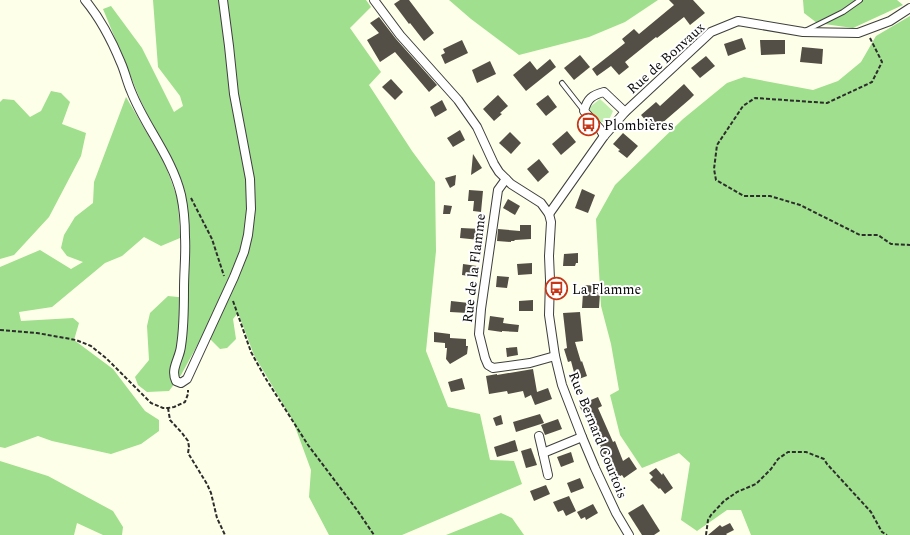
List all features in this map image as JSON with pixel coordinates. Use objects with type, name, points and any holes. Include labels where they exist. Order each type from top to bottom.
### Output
[{"type":"street","points":[[84,0],[100,21],[110,40],[121,63],[131,92],[177,181],[181,194],[184,208],[185,238],[183,334],[181,350],[173,376],[176,381],[181,383],[187,379],[229,289],[244,252],[248,235],[251,208],[250,179],[234,94],[223,0]]},
{"type":"street","points":[[374,0],[400,35],[458,100],[477,127],[494,164],[506,179],[511,184],[541,203],[549,214]]},
{"type":"street","name":"Rue de Bonvaux","points":[[549,214],[604,136],[624,112],[711,32],[738,20],[803,32],[858,33],[890,21],[910,8]]},
{"type":"street","name":"Rue de Bonvaux","points":[[584,111],[586,103],[596,94],[604,92],[624,112]]},
{"type":"street","points":[[584,111],[600,129],[604,136]]},
{"type":"street","name":"Rue de la Flamme","points":[[506,179],[498,190],[481,309],[479,334],[485,358],[488,365],[493,368],[530,362],[554,356]]},
{"type":"street","name":"Rue Bernard Courtois","points":[[549,214],[551,222],[549,256],[549,315],[554,356],[562,385],[582,437],[613,507],[629,535]]},
{"type":"street","points":[[539,436],[548,475]]},
{"type":"street","points":[[543,453],[582,437]]},
{"type":"lane","points":[[803,32],[843,12],[860,0]]},
{"type":"lane","points":[[562,83],[584,111]]},
{"type":"path","points":[[867,29],[872,43],[882,62],[872,82],[828,103],[755,98],[743,106],[717,145],[714,169],[716,180],[744,196],[770,196],[800,205],[860,234],[878,235],[891,244],[910,245]]},
{"type":"path","points":[[190,195],[212,239],[251,352],[266,379],[308,445],[374,535]]},
{"type":"path","points":[[0,330],[38,333],[76,340],[91,346],[106,358],[151,403],[164,408],[174,407],[185,402],[188,394],[187,379]]},
{"type":"path","points":[[168,408],[170,420],[188,442],[188,453],[207,484],[211,493],[217,518],[225,535]]},
{"type":"path","points":[[706,535],[708,520],[724,501],[737,492],[756,484],[778,459],[788,452],[806,452],[824,459],[871,512],[882,532],[887,535]]},
{"type":"green space","points":[[153,0],[366,0],[371,7],[350,28],[381,72],[369,85],[412,151],[435,182],[436,251],[426,351],[448,407],[480,414],[490,460],[514,461],[522,484],[402,535],[329,535],[309,497],[311,470],[293,421],[254,355],[238,313],[233,319],[236,339],[227,348],[220,349],[204,333],[181,375],[169,391],[147,392],[138,385],[135,377],[149,360],[147,326],[150,313],[168,296],[188,298],[189,233],[185,191],[140,99],[103,9],[111,6],[142,48],[174,112],[183,106],[180,96],[158,67]]},
{"type":"green space","points":[[449,0],[658,0],[625,22],[589,37],[519,55],[471,19]]},
{"type":"green space","points":[[803,0],[897,0],[903,5],[853,28],[817,23],[804,13]]},
{"type":"green space","points":[[910,16],[910,535],[751,535],[741,510],[727,510],[697,531],[681,520],[690,463],[679,453],[642,468],[620,435],[610,395],[619,390],[611,344],[601,306],[596,219],[615,185],[683,119],[727,83],[744,77],[813,90],[838,81],[861,62],[876,36]]},
{"type":"green space","points":[[51,91],[61,93],[70,102],[62,124],[86,133],[81,156],[49,217],[14,255],[0,259],[0,102],[3,99],[14,100],[30,117],[41,111]]},
{"type":"green space","points":[[126,97],[165,164],[178,200],[180,238],[161,246],[144,237],[122,256],[105,263],[52,307],[19,312],[21,321],[73,318],[79,323],[74,340],[113,369],[145,411],[159,420],[159,431],[141,444],[111,454],[52,441],[38,436],[5,448],[0,447],[0,267],[40,250],[71,269],[83,262],[67,256],[61,248],[64,235],[75,217],[93,203],[94,182]]},
{"type":"green space","points":[[600,99],[613,111],[609,120],[599,123],[589,111],[590,107]]},
{"type":"green space","points":[[0,461],[48,476],[113,511],[123,527],[122,535],[103,535],[77,523],[74,535],[0,535]]},
{"type":"green space","points":[[501,513],[512,518],[524,535],[446,535]]},
{"type":"building","points":[[400,0],[409,0],[434,33],[424,41],[394,4]]},
{"type":"building","points":[[669,0],[693,0],[705,13],[690,25],[684,17],[657,38],[656,37],[625,62],[629,67],[619,75],[611,66],[597,76],[592,69],[625,43],[622,39],[634,29],[639,34],[674,5]]},
{"type":"building","points":[[379,17],[396,39],[437,85],[429,92],[395,52],[380,62],[367,40],[379,33],[370,23]]},
{"type":"building","points":[[742,38],[746,49],[728,56],[724,44]]},
{"type":"building","points":[[462,40],[468,53],[445,64],[441,55],[445,53],[443,49]]},
{"type":"building","points":[[760,40],[785,40],[785,54],[761,55]]},
{"type":"building","points":[[802,47],[823,49],[822,64],[800,62]]},
{"type":"building","points":[[580,55],[590,67],[574,80],[564,68]]},
{"type":"building","points":[[706,56],[715,66],[700,78],[691,68]]},
{"type":"building","points":[[550,59],[556,67],[526,91],[513,75],[530,61],[537,70]]},
{"type":"building","points":[[490,61],[496,74],[477,83],[472,70]]},
{"type":"building","points":[[391,79],[403,92],[395,100],[382,87]]},
{"type":"building","points":[[684,84],[694,95],[654,130],[641,115],[656,102],[660,106]]},
{"type":"building","points":[[498,95],[508,106],[494,121],[483,109]]},
{"type":"building","points":[[548,95],[557,107],[546,116],[536,104]]},
{"type":"building","points":[[442,100],[447,110],[435,117],[430,107]]},
{"type":"building","points":[[460,130],[465,140],[453,147],[447,138]]},
{"type":"building","points":[[567,131],[576,142],[561,155],[552,144]]},
{"type":"building","points":[[510,132],[521,143],[511,154],[499,143]]},
{"type":"building","points":[[623,133],[638,146],[627,158],[618,151],[620,150],[613,144]]},
{"type":"building","points":[[473,154],[482,168],[471,175]]},
{"type":"building","points":[[539,159],[549,172],[538,182],[527,169]]},
{"type":"building","points":[[456,175],[455,185],[450,188],[445,178]]},
{"type":"building","points":[[582,189],[595,195],[588,213],[575,208]]},
{"type":"building","points":[[469,190],[483,191],[481,212],[473,211],[474,201],[468,201]]},
{"type":"building","points":[[508,199],[520,206],[515,215],[503,208]]},
{"type":"building","points":[[444,205],[452,206],[450,214],[443,214]]},
{"type":"building","points":[[520,225],[531,225],[531,239],[515,240],[511,242],[497,241],[498,229],[520,231]]},
{"type":"building","points":[[461,228],[481,229],[480,240],[460,238]]},
{"type":"building","points":[[578,253],[578,263],[576,263],[575,266],[563,266],[564,254]]},
{"type":"building","points":[[532,263],[532,274],[518,275],[517,264]]},
{"type":"building","points":[[463,264],[477,266],[476,277],[462,275]]},
{"type":"building","points":[[497,276],[509,277],[507,288],[496,287]]},
{"type":"building","points":[[584,285],[599,286],[599,308],[582,308]]},
{"type":"building","points":[[533,300],[533,311],[519,311],[519,301]]},
{"type":"building","points":[[451,301],[469,303],[468,313],[450,312]]},
{"type":"building","points":[[580,312],[583,341],[575,342],[587,376],[576,380],[571,361],[568,362],[564,349],[567,348],[563,313]]},
{"type":"building","points":[[490,316],[504,318],[503,323],[519,325],[518,332],[488,330]]},
{"type":"building","points":[[434,332],[450,334],[450,338],[466,339],[466,346],[468,346],[467,354],[450,364],[446,359],[447,348],[445,348],[445,343],[434,342]]},
{"type":"building","points":[[517,347],[518,355],[507,357],[506,348]]},
{"type":"building","points":[[533,369],[537,392],[548,388],[552,399],[535,405],[531,395],[525,398],[523,391],[508,394],[507,391],[489,394],[486,376]]},
{"type":"building","points":[[462,378],[465,389],[451,392],[448,382]]},
{"type":"building","points":[[598,397],[602,406],[598,408],[613,442],[615,441],[623,461],[629,457],[637,469],[624,478],[622,475],[613,480],[607,470],[609,469],[601,447],[588,419],[586,420],[579,405]]},
{"type":"building","points":[[540,414],[544,423],[516,432],[513,422]]},
{"type":"building","points":[[501,415],[503,424],[496,426],[493,418]]},
{"type":"building","points":[[558,419],[562,429],[545,435],[541,425]]},
{"type":"building","points":[[515,440],[518,451],[497,457],[494,447]]},
{"type":"building","points":[[531,448],[537,465],[526,468],[521,451]]},
{"type":"building","points":[[571,452],[574,462],[561,467],[557,457]]},
{"type":"building","points":[[656,468],[662,475],[663,473],[673,488],[665,494],[650,480],[653,477],[649,473]]},
{"type":"building","points":[[580,478],[584,488],[571,493],[567,483]]},
{"type":"building","points":[[546,485],[550,494],[534,501],[530,491]]},
{"type":"building","points":[[569,496],[576,511],[566,516],[563,510],[558,512],[553,502]]},
{"type":"building","points":[[593,504],[598,513],[586,520],[585,517],[581,519],[577,512]]},
{"type":"building","points":[[643,504],[660,531],[654,535],[642,535],[628,513]]},
{"type":"building","points":[[730,523],[734,530],[726,534],[727,535],[708,535],[720,525],[722,527]]},
{"type":"place","name":"Plombières","points":[[589,125]]},
{"type":"place","name":"La Flamme","points":[[557,289]]}]
